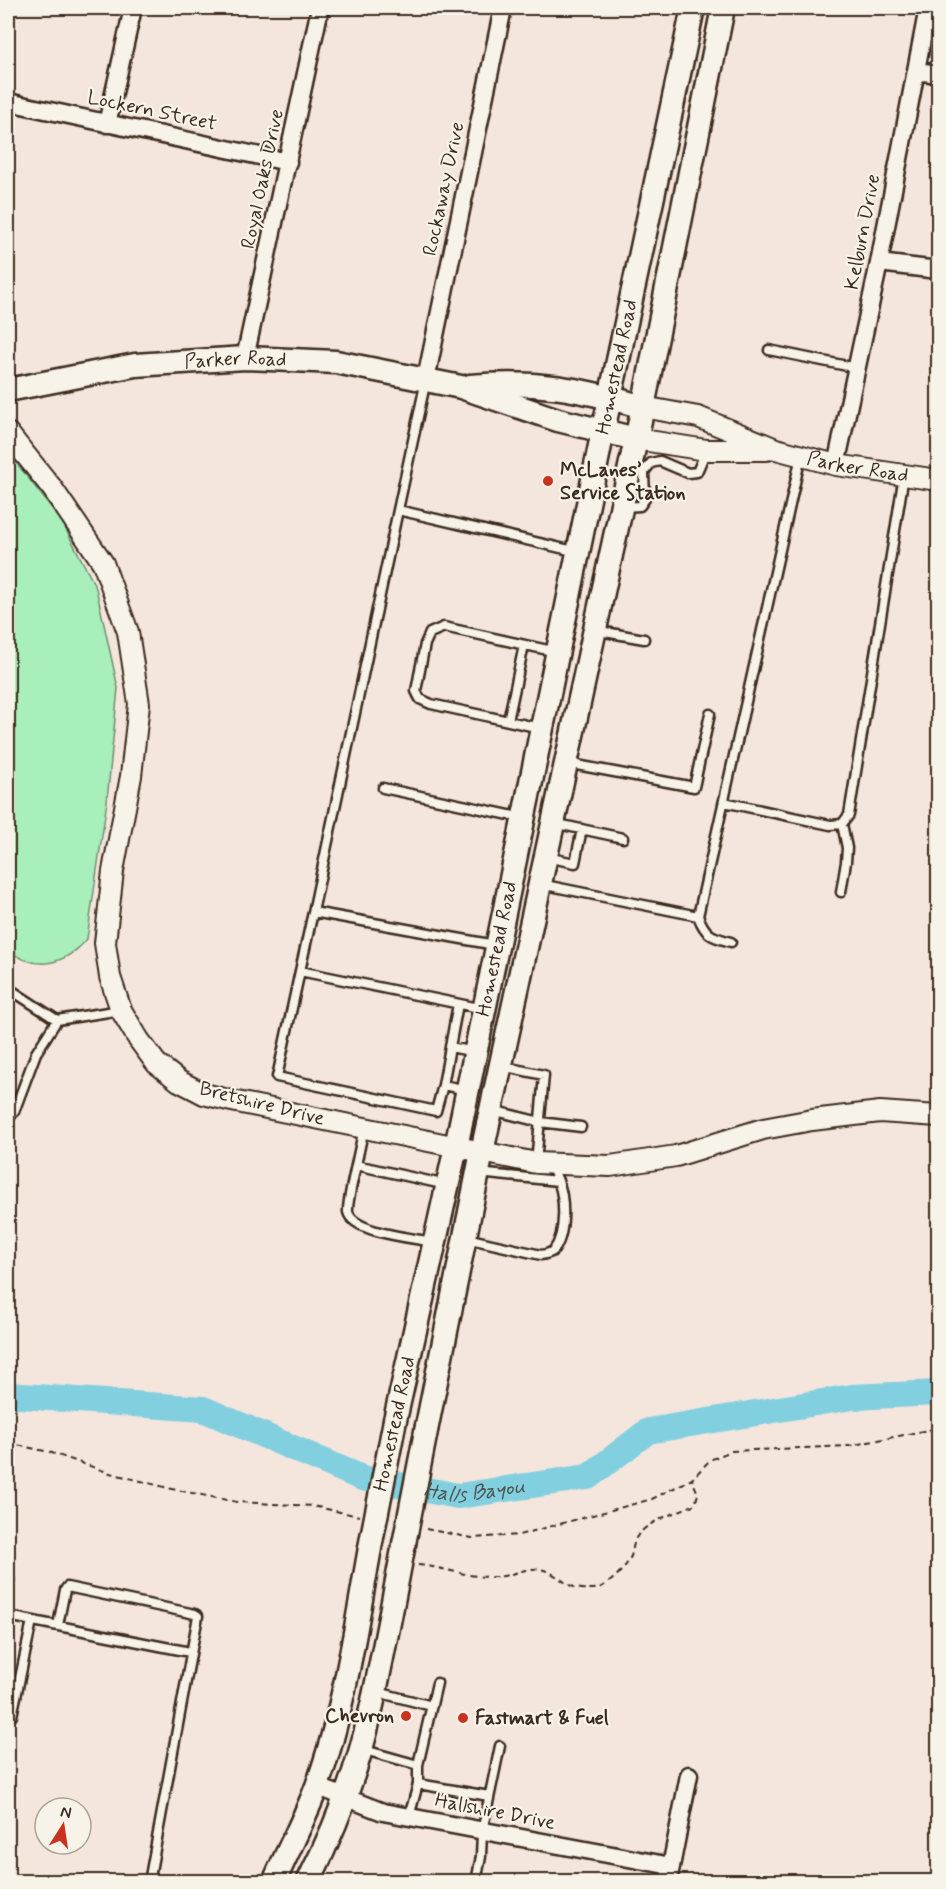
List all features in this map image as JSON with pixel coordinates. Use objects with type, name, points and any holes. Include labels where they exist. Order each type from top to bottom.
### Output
[{"type":"main road","name":"Homestead Road","points":[[274,1881],[316,1786],[339,1708],[395,1420],[456,1147],[610,397],[693,8]]},
{"type":"main road","name":"Homestead Road","points":[[308,1881],[345,1796],[360,1749],[374,1692],[480,1162],[643,407],[723,8]]},
{"type":"main road","points":[[656,180],[686,187]]},
{"type":"main road","name":"Parker Road","points":[[8,390],[135,365],[245,358],[336,362],[461,387],[558,420],[636,439]]},
{"type":"main road","name":"Parker Road","points":[[461,387],[502,383],[550,386],[610,397],[643,407]]},
{"type":"main road","points":[[498,943],[527,945]]},
{"type":"main road","points":[[405,1375],[436,1382]]},
{"type":"main road","points":[[363,1588],[394,1592]]},
{"type":"street","points":[[107,124],[133,8]]},
{"type":"street","name":"Royal Oaks Drive","points":[[245,358],[320,8]]},
{"type":"street","name":"Rockaway Drive","points":[[426,380],[503,8]]},
{"type":"street","name":"Kelburn Drive","points":[[837,465],[928,8]]},
{"type":"street","points":[[916,71],[939,74]]},
{"type":"street","name":"Lockern Street","points":[[8,102],[288,162]]},
{"type":"street","points":[[879,263],[939,270]]},
{"type":"street","name":"Parker Road","points":[[643,407],[698,417],[776,450],[837,465],[939,480]]},
{"type":"street","name":"Bretshire Drive","points":[[8,434],[52,488],[103,563],[128,632],[139,705],[131,776],[112,871],[105,943],[110,977],[121,1010],[156,1063],[179,1080],[204,1094],[456,1147],[480,1162],[610,1166],[676,1156],[763,1129],[812,1120],[880,1112],[939,1116]]},
{"type":"street","name":"Parker Road","points":[[636,439],[706,450],[776,450]]},
{"type":"street","points":[[669,1874],[689,1774]]},
{"type":"street","name":"Hallshire Drive","points":[[316,1786],[383,1812],[669,1874]]},
{"type":"lane","points":[[769,350],[857,368]]},
{"type":"lane","points":[[426,380],[277,1077],[436,1112],[458,1004]]},
{"type":"lane","points":[[620,508],[640,506],[645,499],[644,472],[651,463],[660,461],[688,474],[697,472],[706,450]]},
{"type":"lane","points":[[731,942],[713,938],[707,933],[698,916],[801,456]]},
{"type":"lane","points":[[724,802],[831,825],[842,824],[849,815],[904,475]]},
{"type":"lane","points":[[398,510],[578,552]]},
{"type":"lane","points":[[542,729],[431,704],[420,699],[416,691],[418,679],[425,644],[430,633],[444,627],[557,652]]},
{"type":"lane","points":[[594,630],[644,639]]},
{"type":"lane","points":[[508,721],[524,645]]},
{"type":"lane","points":[[566,763],[694,787],[710,714]]},
{"type":"lane","points":[[383,788],[523,819]]},
{"type":"lane","points":[[553,823],[623,838]]},
{"type":"lane","points":[[841,892],[847,848],[842,824]]},
{"type":"lane","points":[[546,857],[575,863],[582,829]]},
{"type":"lane","points":[[540,884],[698,916]]},
{"type":"lane","points":[[313,912],[498,943]]},
{"type":"lane","points":[[300,971],[484,1009]]},
{"type":"lane","points":[[8,988],[57,1020],[121,1010]]},
{"type":"lane","points":[[8,1119],[14,1112],[36,1053],[57,1020]]},
{"type":"lane","points":[[450,1047],[475,1052]]},
{"type":"lane","points":[[465,1238],[541,1255],[554,1249],[560,1235],[564,1210],[558,1181],[542,1164],[540,1122],[543,1075],[501,1066]]},
{"type":"lane","points":[[443,1085],[467,1090]]},
{"type":"lane","points":[[492,1109],[540,1122],[581,1128]]},
{"type":"lane","points":[[364,1128],[348,1211],[353,1220],[366,1229],[435,1242]]},
{"type":"lane","points":[[480,1162],[558,1181]]},
{"type":"lane","points":[[356,1166],[447,1185]]},
{"type":"lane","points":[[8,1576],[8,1590]]},
{"type":"lane","points":[[58,1626],[67,1587],[197,1615],[149,1881]]},
{"type":"lane","points":[[8,1616],[190,1652]]},
{"type":"lane","points":[[12,1716],[32,1621]]},
{"type":"lane","points":[[409,1818],[418,1784],[418,1765],[437,1683]]},
{"type":"lane","points":[[374,1692],[432,1706]]},
{"type":"lane","points":[[476,1881],[481,1856],[482,1832],[500,1746]]},
{"type":"lane","points":[[360,1749],[418,1765]]},
{"type":"lane","points":[[418,1784],[489,1796]]},
{"type":"path","points":[[426,1529],[472,1538],[519,1535],[652,1499],[692,1479],[710,1460],[731,1451],[849,1446],[939,1428]]},
{"type":"path","points":[[8,1443],[49,1452],[110,1473],[204,1496],[237,1502],[313,1506],[358,1515]]},
{"type":"path","points":[[402,1553],[433,1566],[469,1575],[504,1576],[538,1569],[551,1573],[567,1585],[579,1590],[598,1588],[614,1578],[624,1568],[631,1557],[636,1539],[646,1528],[695,1504],[698,1494],[692,1479]]},
{"type":"green space","points":[[8,452],[61,520],[96,588],[118,688],[107,801],[87,939],[60,960],[40,963],[19,957],[8,950]]},
{"type":"waterway","name":"Halls Bayou","points":[[8,1395],[203,1409],[362,1478],[458,1496],[588,1477],[648,1431],[852,1397],[938,1393]]},
{"type":"place","name":"McLanes’ Service Station","points":[[548,481]]},
{"type":"place","name":"Chevron","points":[[406,1716]]},
{"type":"place","name":"Fastmart & Fuel","points":[[463,1718]]}]
